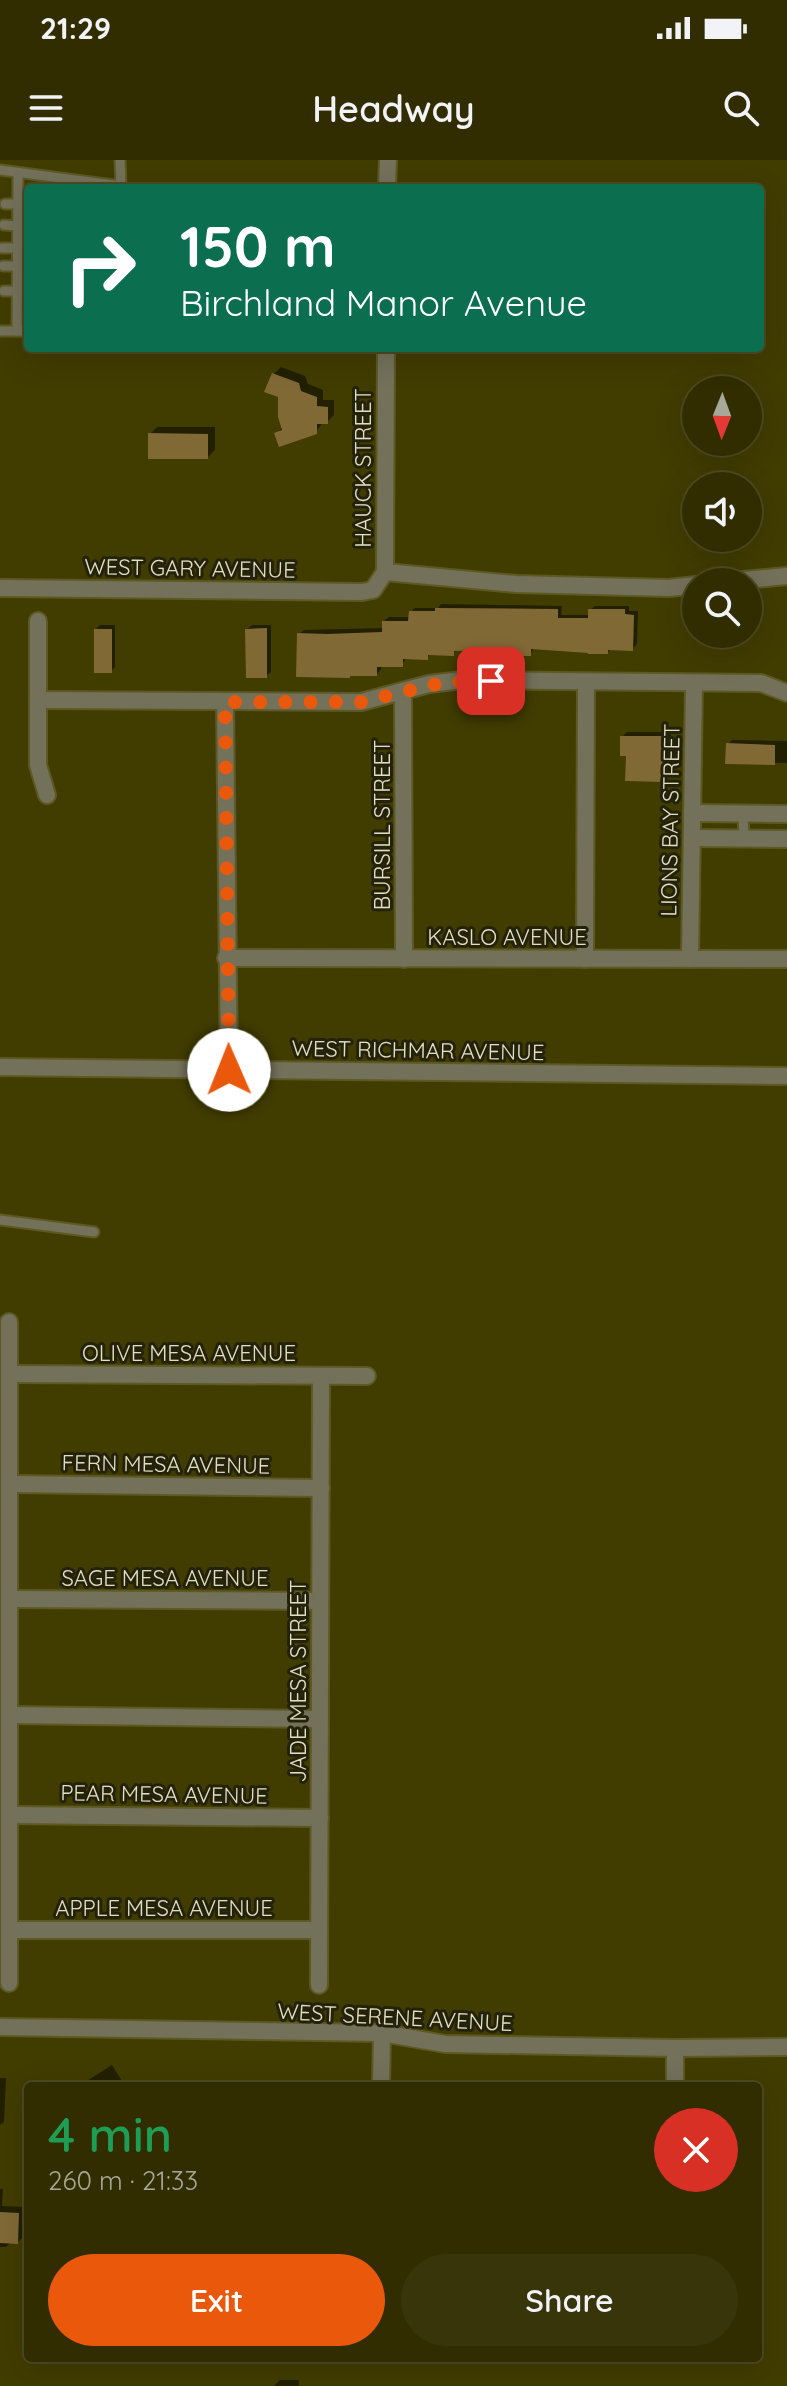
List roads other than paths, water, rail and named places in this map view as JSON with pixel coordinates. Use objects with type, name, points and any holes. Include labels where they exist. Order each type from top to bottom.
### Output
[{"type":"street","points":[[387,184],[388,160]]},
{"type":"street","name":"HAUCK STREET","points":[[381,579],[386,352]]},
{"type":"street","points":[[762,578],[787,576]]},
{"type":"street","name":"WEST GARY AVENUE","points":[[0,588],[362,592],[373,590],[381,579],[682,587]]},
{"type":"street","points":[[38,621],[38,765],[47,795]]},
{"type":"street","points":[[39,700],[361,702],[429,684],[462,680],[761,683],[787,693]]},
{"type":"street","points":[[585,959],[586,682]]},
{"type":"street","name":"LIONS BAY STREET","points":[[690,959],[694,683]]},
{"type":"street","name":"BURSILL STREET","points":[[403,691],[404,959]]},
{"type":"street","points":[[225,702],[229,1070]]},
{"type":"street","points":[[692,813],[787,814]]},
{"type":"street","points":[[692,838],[787,839]]},
{"type":"street","name":"KASLO AVENUE","points":[[226,958],[787,959]]},
{"type":"street","name":"WEST RICHMAR AVENUE","points":[[0,1067],[787,1076]]},
{"type":"street","points":[[9,1322],[10,1484],[5,1551],[9,1599],[9,1715],[5,1779],[9,1815],[9,1983]]},
{"type":"street","name":"OLIVE MESA AVENUE","points":[[10,1374],[367,1376]]},
{"type":"street","name":"JADE MESA STREET","points":[[319,1985],[321,1376]]},
{"type":"street","name":"FERN MESA AVENUE","points":[[10,1484],[321,1488]]},
{"type":"street","name":"SAGE MESA AVENUE","points":[[9,1599],[320,1601]]},
{"type":"street","points":[[9,1715],[320,1719]]},
{"type":"street","name":"PEAR MESA AVENUE","points":[[9,1815],[320,1818]]},
{"type":"street","name":"APPLE MESA AVENUE","points":[[9,1930],[319,1930]]},
{"type":"street","name":"WEST SERENE AVENUE","points":[[0,2027],[382,2033],[445,2044],[787,2047]]},
{"type":"street","points":[[381,2082],[382,2033]]},
{"type":"street","points":[[675,2048],[675,2082]]},
{"type":"lane","points":[[120,160],[121,184]]},
{"type":"lane","points":[[0,170],[99,184]]},
{"type":"lane","points":[[0,331],[23,331],[17,291],[18,173]]},
{"type":"lane","points":[[5,204],[18,204]]},
{"type":"lane","points":[[4,225],[18,226]]},
{"type":"lane","points":[[2,248],[18,248]]},
{"type":"lane","points":[[3,266],[18,266]]},
{"type":"lane","points":[[4,291],[17,291]]},
{"type":"lane","points":[[743,814],[744,838]]},
{"type":"lane","points":[[0,1220],[94,1232]]}]
